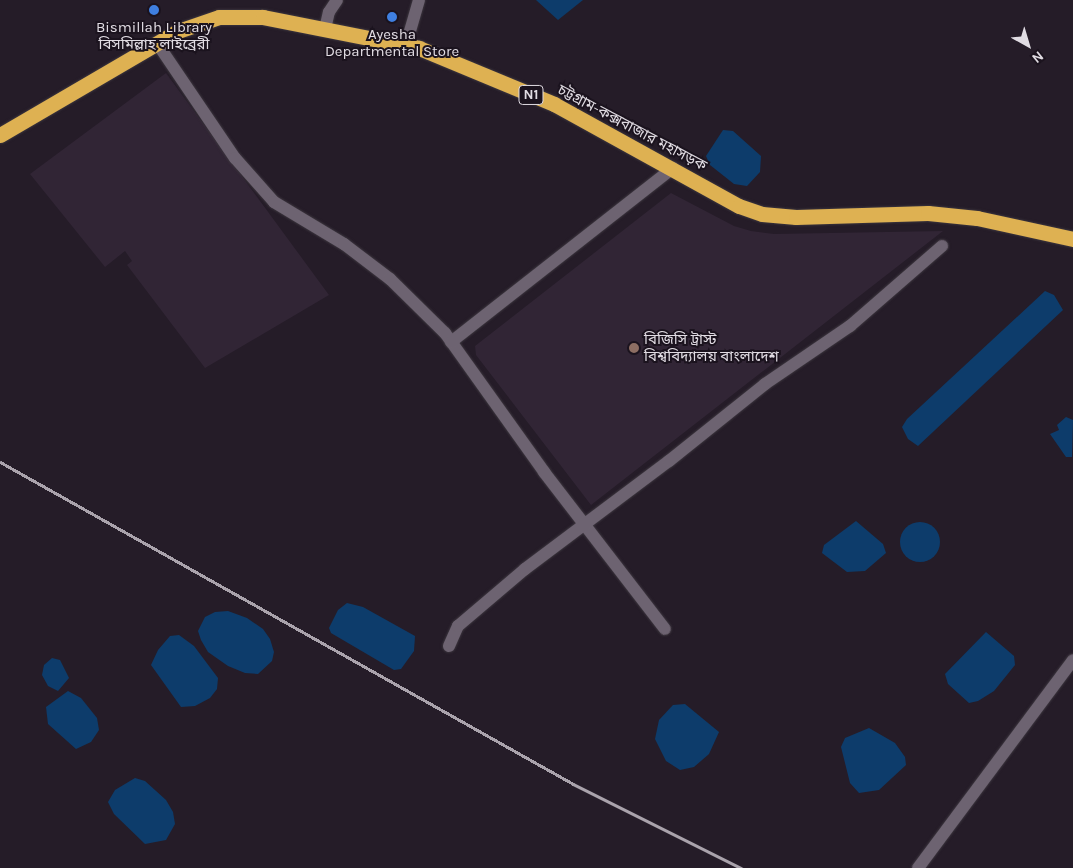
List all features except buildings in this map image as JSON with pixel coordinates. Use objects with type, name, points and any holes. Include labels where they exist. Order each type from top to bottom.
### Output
[{"type":"highway","name":"চট্টগ্রাম-কক্সবাজার মহাসড়ক","points":[[0,135],[178,31],[220,17],[264,17],[406,45],[554,104],[739,206],[762,214],[796,216],[928,213],[977,218],[1073,239]]},
{"type":"street","points":[[326,29],[329,12],[336,0]]},
{"type":"street","points":[[406,45],[419,0]]},
{"type":"street","points":[[157,43],[235,158],[274,202],[344,244],[390,279],[451,342],[584,525],[665,629]]},
{"type":"street","points":[[451,342],[673,168]]},
{"type":"street","points":[[449,646],[458,626],[525,569],[765,384],[850,326],[942,246]]},
{"type":"street","points":[[918,868],[1073,660]]},
{"type":"shaded area","points":[[166,73],[329,295],[205,368],[127,265],[132,261],[125,251],[105,267],[30,174]]},
{"type":"shaded area","name":"বিজিসি ট্রাস্ট বিশ্ববিদ্যালয় বাংলাদেশ","points":[[671,193],[734,226],[751,231],[774,234],[943,231],[591,505],[476,355],[475,346]]},
{"type":"water","points":[[536,0],[583,0],[558,20]]},
{"type":"water","points":[[723,130],[733,131],[761,156],[760,172],[747,186],[734,184],[710,165],[706,156]]},
{"type":"water","points":[[1045,291],[1054,295],[1063,310],[918,446],[908,439],[902,427],[907,419]]},
{"type":"water","points":[[1066,417],[1073,420],[1072,457],[1066,457],[1050,434],[1059,430],[1057,425]]},
{"type":"water","points":[[856,521],[883,544],[886,553],[865,571],[847,572],[822,553],[824,545]]},
{"type":"water","points":[[920,522],[934,528],[940,542],[934,556],[920,562],[906,556],[900,542],[906,528]]},
{"type":"water","points":[[347,603],[363,607],[415,636],[414,651],[401,669],[394,670],[331,633],[329,628],[338,610]]},
{"type":"water","points":[[228,611],[247,618],[263,629],[270,639],[274,652],[272,661],[258,674],[245,673],[228,666],[208,652],[201,640],[198,631],[205,617],[215,612]]},
{"type":"water","points":[[986,632],[1014,656],[1015,665],[994,691],[978,701],[969,703],[948,684],[945,674]]},
{"type":"water","points":[[179,635],[194,646],[218,678],[217,689],[210,698],[195,706],[181,707],[151,665],[158,650],[170,636]]},
{"type":"water","points":[[52,658],[60,660],[69,678],[58,691],[48,686],[42,675],[44,665]]},
{"type":"water","points":[[68,691],[81,698],[97,718],[99,730],[91,742],[76,749],[48,724],[46,707]]},
{"type":"water","points":[[685,704],[719,732],[709,754],[694,767],[680,770],[666,761],[655,739],[659,720],[673,705]]},
{"type":"water","points":[[869,728],[895,743],[905,757],[906,765],[879,790],[859,793],[850,783],[841,747],[845,738]]},
{"type":"water","points":[[135,778],[145,781],[166,800],[173,812],[175,824],[166,840],[145,844],[114,814],[108,802],[115,790]]},
{"type":"railway","points":[[0,462],[573,784],[741,868]]},
{"type":"place","name":"Bismillah Library বিসমিল্লাহ লাইব্রেরী","points":[[154,10]]},
{"type":"place","name":"Ayesha Departmental Store","points":[[392,17]]},
{"type":"place","name":"বিজিসি ট্রাস্ট বিশ্ববিদ্যালয় বাংলাদেশ","points":[[634,348]]}]
